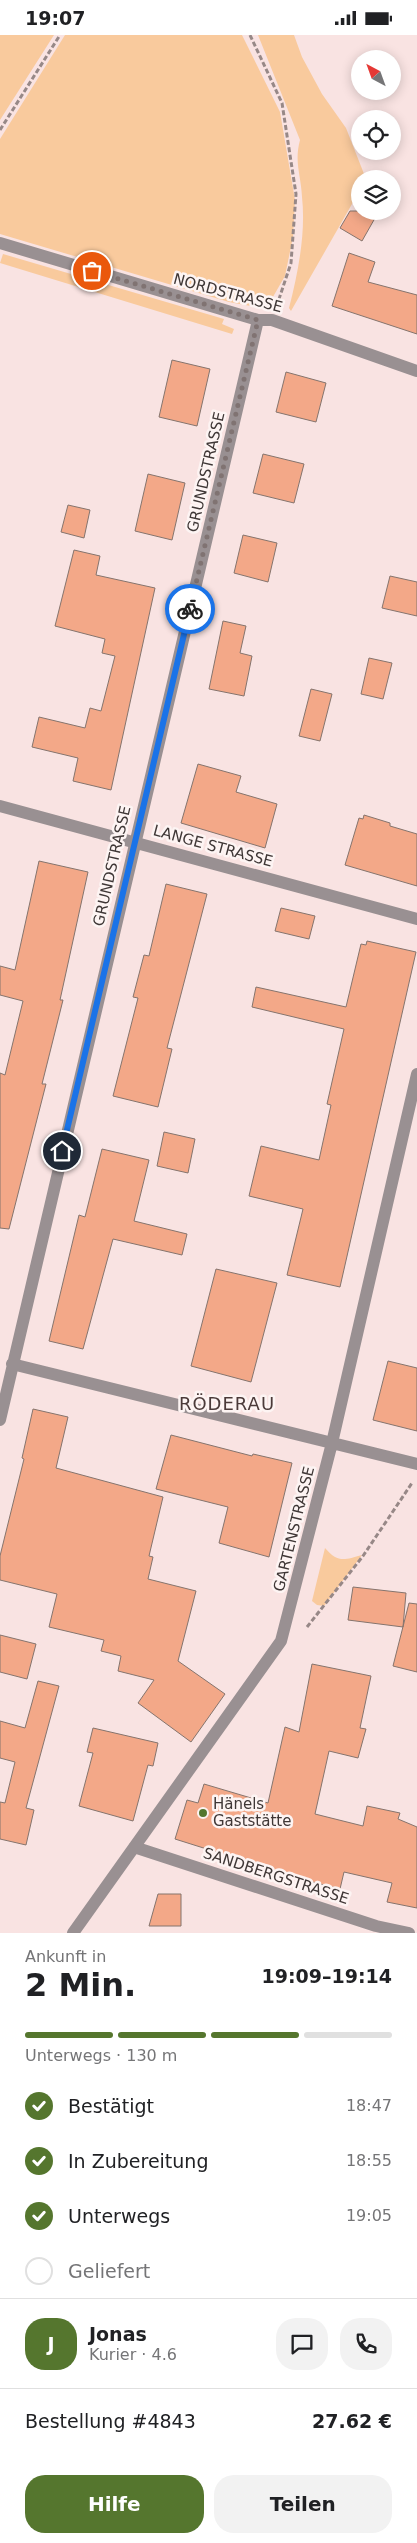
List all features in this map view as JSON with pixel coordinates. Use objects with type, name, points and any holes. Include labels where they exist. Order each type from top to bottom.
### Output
[{"type":"street","name":"NORDSTRASSE","points":[[0,243],[258,320],[272,320],[417,371]]},
{"type":"street","name":"GRUNDSTRASSE","points":[[0,1420],[134,842],[258,320]]},
{"type":"street","name":"LANGE STRASSE","points":[[0,806],[417,919]]},
{"type":"street","name":"GARTENSTRASSE","points":[[73,1933],[281,1641],[332,1443],[417,1074]]},
{"type":"street","points":[[12,1364],[417,1464]]},
{"type":"street","name":"SANDBERGSTRASSE","points":[[134,1847],[376,1926],[409,1933]]},
{"type":"path","points":[[0,130],[60,35]]},
{"type":"path","points":[[250,35],[282,103],[296,194],[291,263],[272,320]]},
{"type":"path","points":[[281,1641],[300,1637],[377,1535],[416,1478]]},
{"type":"shaded area","points":[[0,35],[54,35],[0,120]]},
{"type":"shaded area","points":[[65,35],[242,35],[280,112],[295,200],[293,237],[285,276],[266,309],[229,302],[0,234],[0,139]]},
{"type":"shaded area","points":[[258,35],[294,35],[302,57],[322,94],[346,128],[351,141],[351,160],[359,160],[362,170],[351,170],[351,206],[291,311],[289,308],[298,267],[303,225],[298,162],[300,140]]},
{"type":"shaded area","points":[[3,254],[224,319],[222,324],[234,329],[232,334],[0,263]]},
{"type":"shaded area","points":[[325,1548],[334,1556],[342,1559],[362,1555],[324,1606],[317,1605],[312,1601]]},
{"type":"building","points":[[350,211],[351,220],[374,220],[362,241],[340,228]]},
{"type":"building","points":[[349,253],[375,262],[368,282],[417,295],[417,334],[332,306]]},
{"type":"building","points":[[172,360],[210,369],[197,426],[159,417]]},
{"type":"building","points":[[286,372],[326,383],[316,422],[276,412]]},
{"type":"building","points":[[263,454],[304,464],[294,503],[253,493]]},
{"type":"building","points":[[148,474],[185,483],[172,540],[135,531]]},
{"type":"building","points":[[68,505],[90,510],[84,538],[61,532]]},
{"type":"building","points":[[243,535],[277,543],[268,582],[234,573]]},
{"type":"building","points":[[74,550],[100,556],[96,575],[155,588],[111,790],[73,781],[78,758],[32,747],[39,717],[85,728],[90,708],[101,711],[115,656],[102,653],[105,639],[55,626]]},
{"type":"building","points":[[390,576],[417,582],[417,616],[382,608]]},
{"type":"building","points":[[223,621],[246,626],[240,653],[252,656],[244,696],[209,689]]},
{"type":"building","points":[[369,658],[392,663],[383,699],[361,694]]},
{"type":"building","points":[[311,689],[332,694],[320,741],[299,736]]},
{"type":"building","points":[[198,764],[241,776],[236,792],[277,804],[265,848],[181,823]]},
{"type":"building","points":[[364,815],[390,823],[390,826],[417,834],[417,886],[345,865],[359,818],[363,819]]},
{"type":"building","points":[[39,861],[88,872],[60,1000],[63,1000],[42,1084],[46,1084],[9,1229],[0,1228],[0,1073],[5,1075],[23,1001],[0,995],[0,966],[15,970]]},
{"type":"building","points":[[166,884],[207,894],[167,1048],[172,1049],[158,1107],[113,1096],[138,998],[133,997],[144,955],[149,956]]},
{"type":"building","points":[[281,908],[315,916],[309,939],[275,931]]},
{"type":"building","points":[[367,941],[416,952],[340,1287],[287,1275],[303,1209],[249,1196],[261,1146],[319,1160],[331,1105],[327,1104],[344,1029],[252,1007],[256,987],[346,1007],[361,944],[366,945]]},
{"type":"building","points":[[164,1132],[195,1139],[188,1173],[157,1166]]},
{"type":"building","points":[[102,1149],[149,1160],[134,1221],[187,1234],[182,1255],[113,1239],[83,1349],[49,1341],[79,1215],[85,1217]]},
{"type":"building","points":[[216,1269],[277,1283],[251,1382],[191,1366]]},
{"type":"building","points":[[388,1361],[417,1368],[417,1431],[373,1420]]},
{"type":"building","points":[[33,1409],[68,1417],[56,1468],[163,1497],[149,1556],[153,1557],[148,1579],[196,1591],[178,1661],[225,1694],[191,1742],[138,1703],[154,1680],[118,1671],[121,1656],[101,1651],[104,1640],[49,1627],[57,1594],[0,1580],[0,1556],[24,1459],[22,1458]]},
{"type":"building","points":[[171,1435],[252,1456],[253,1454],[292,1463],[269,1557],[219,1543],[228,1507],[156,1489]]},
{"type":"building","points":[[353,1587],[406,1593],[403,1627],[348,1620]]},
{"type":"building","points":[[409,1603],[417,1604],[417,1672],[393,1666]]},
{"type":"building","points":[[0,1635],[36,1644],[27,1679],[0,1672]]},
{"type":"building","points":[[312,1664],[371,1676],[360,1728],[366,1729],[358,1758],[329,1751],[315,1814],[363,1826],[367,1806],[400,1813],[398,1819],[417,1827],[417,1908],[387,1902],[392,1883],[344,1872],[340,1889],[305,1880],[175,1839],[187,1800],[198,1803],[204,1784],[268,1803],[285,1727],[299,1732]]},
{"type":"building","points":[[38,1681],[59,1686],[26,1808],[34,1810],[26,1845],[0,1839],[0,1802],[5,1803],[15,1762],[0,1758],[0,1721],[25,1728]]},
{"type":"building","points":[[93,1728],[158,1743],[153,1766],[148,1765],[133,1821],[79,1806],[93,1753],[87,1752]]},
{"type":"building","points":[[158,1894],[181,1894],[181,1926],[149,1926]]},
{"type":"way so far","points":[[92,271],[258,320],[190,609]]},
{"type":"place","name":"Hänels Gaststätte","points":[[203,1813]]},
{"type":"district","name":"RÖDERAU","points":[[227,1404]]},
{"type":"route","points":[[62,1151],[190,609]]}]
